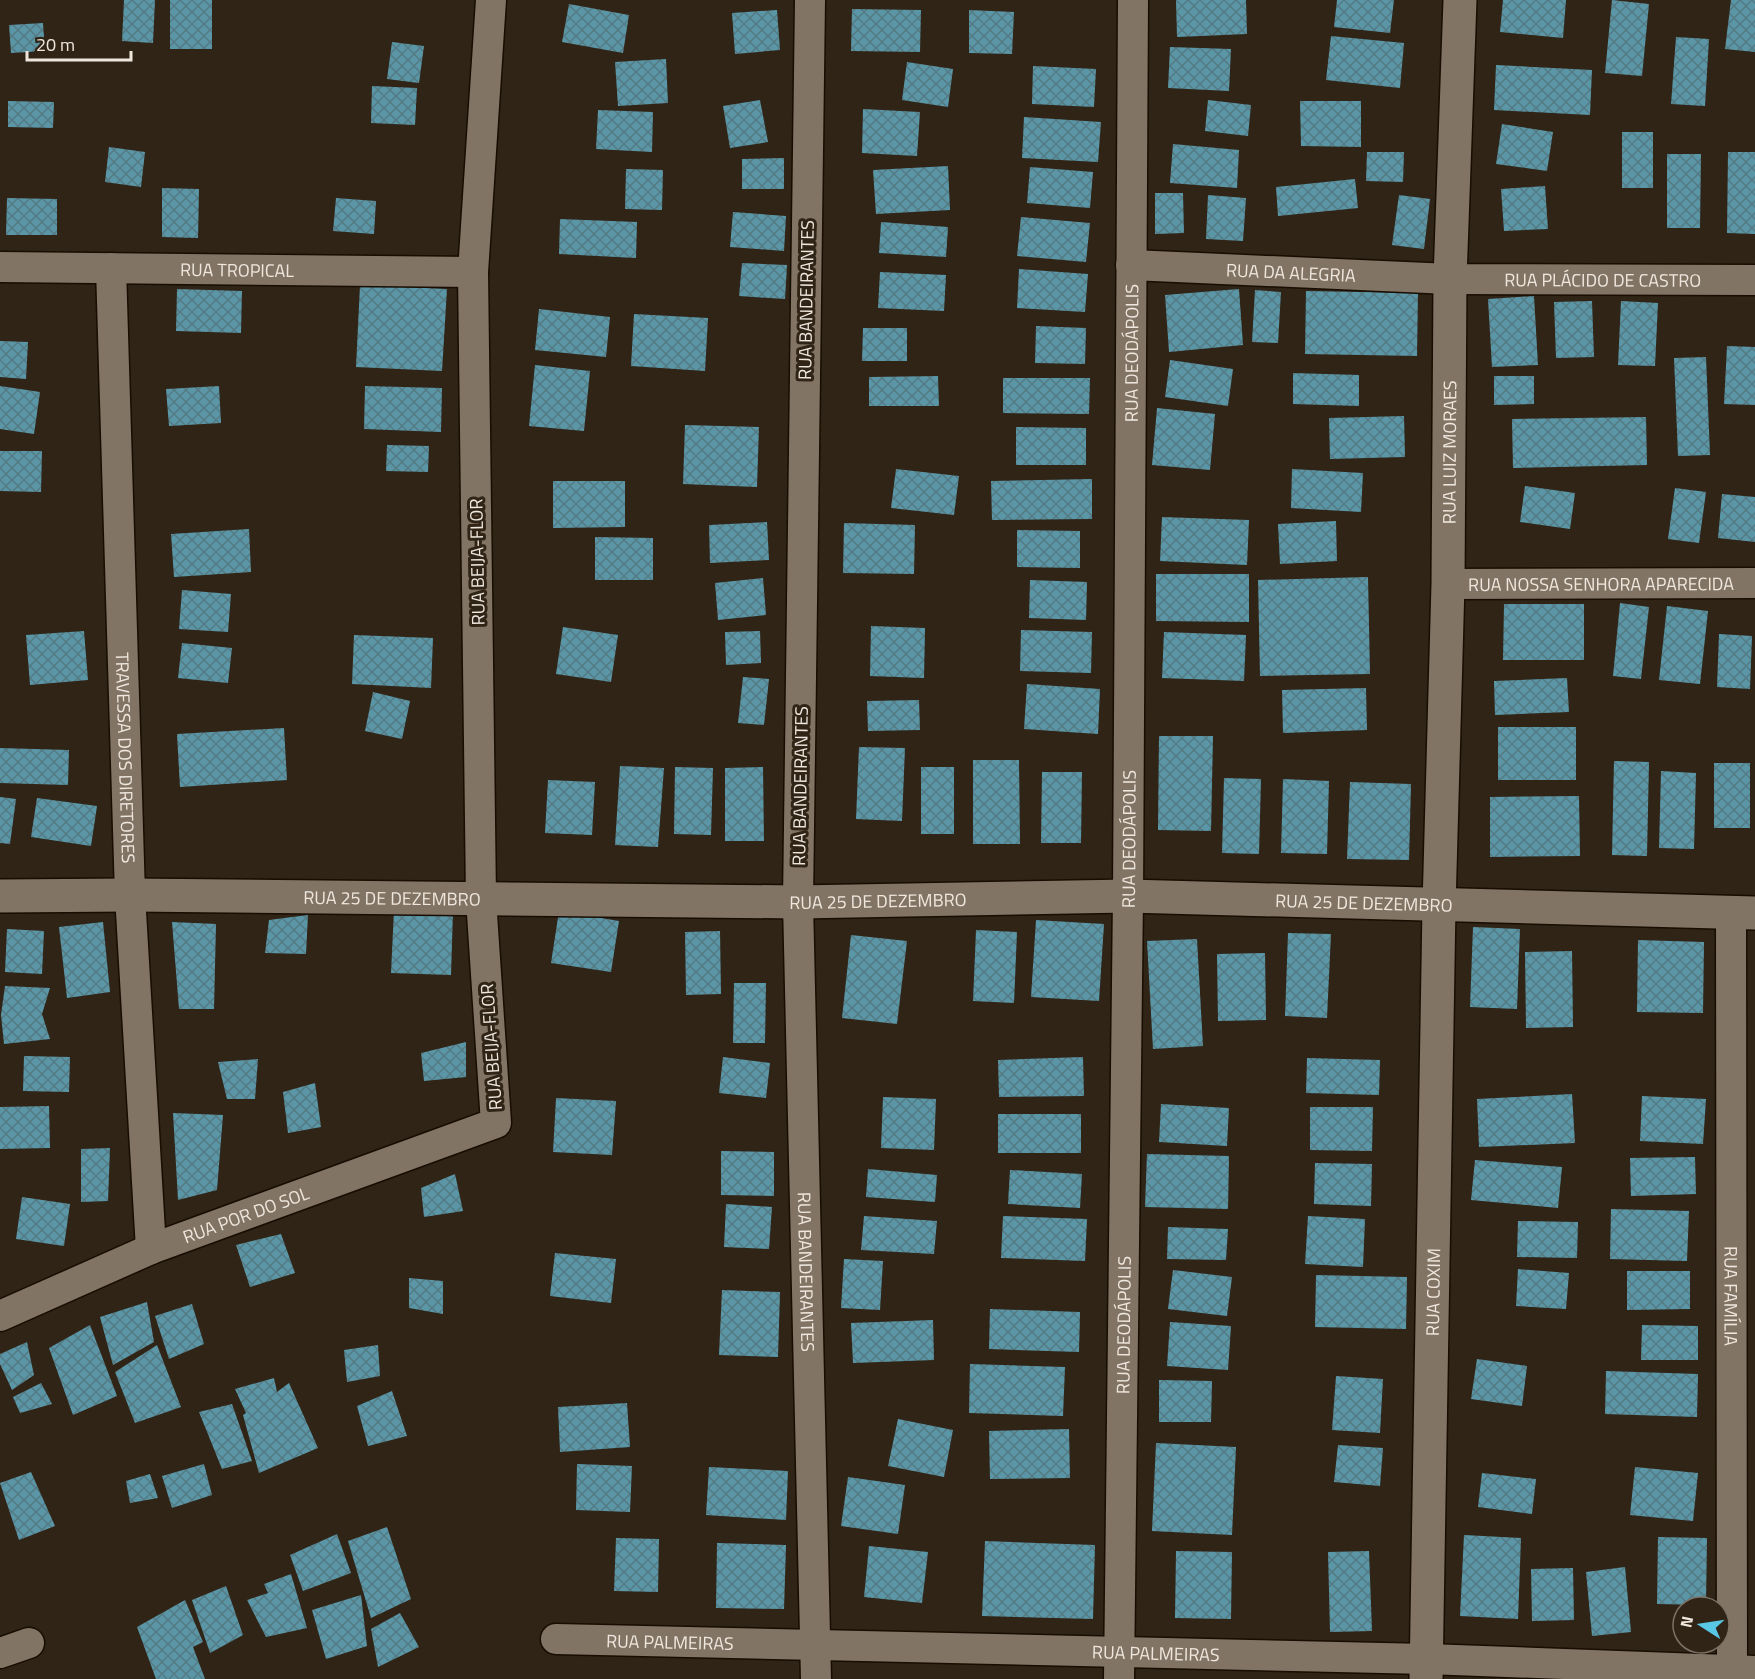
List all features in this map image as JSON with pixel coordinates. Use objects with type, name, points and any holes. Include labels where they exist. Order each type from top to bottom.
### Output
[{"type":"street","name":"RUA BEIJA-FLOR","points":[[491,0],[473,272],[481,899],[496,1123]]},
{"type":"street","name":"RUA BANDEIRANTES","points":[[810,0],[798,902],[816,1679]]},
{"type":"street","name":"RUA DEODÁPOLIS","points":[[1119,1666],[1128,896],[1134,0]]},
{"type":"street","name":"RUA LUIZ MORAES","points":[[1439,906],[1448,584],[1450,279],[1460,0]]},
{"type":"street","name":"RUA DA ALEGRIA","points":[[1131,265],[1450,279]]},
{"type":"street","name":"RUA TROPICAL","points":[[0,267],[473,272]]},
{"type":"street","name":"TRAVESSA DOS DIRETORES","points":[[111,268],[130,896],[151,1249]]},
{"type":"street","name":"RUA PLÁCIDO DE CASTRO","points":[[1450,279],[1755,280]]},
{"type":"street","name":"RUA NOSSA SENHORA APARECIDA","points":[[1448,584],[1755,583]]},
{"type":"street","name":"RUA 25 DE DEZEMBRO","points":[[0,896],[798,902],[1128,896],[1743,913]]},
{"type":"street","name":"RUA COXIM","points":[[1427,1669],[1439,906]]},
{"type":"street","name":"RUA FAMÍLIA","points":[[1740,1674],[1743,913]]},
{"type":"street","name":"RUA POR DO SOL","points":[[0,1316],[151,1249],[496,1123]]},
{"type":"street","name":"RUA PALMEIRAS","points":[[556,1640],[816,1645],[1119,1666],[1740,1674]]},
{"type":"street","points":[[0,1653],[29,1643]]},
{"type":"building","points":[[124,0],[155,0],[153,43],[122,41]]},
{"type":"building","points":[[170,0],[212,0],[212,49],[170,49]]},
{"type":"building","points":[[1176,0],[1246,0],[1247,34],[1177,37]]},
{"type":"building","points":[[1337,0],[1394,0],[1390,33],[1334,27]]},
{"type":"building","points":[[1503,0],[1566,0],[1563,38],[1500,32]]},
{"type":"building","points":[[1612,0],[1649,4],[1642,76],[1605,73]]},
{"type":"building","points":[[1731,0],[1755,0],[1755,52],[1725,49]]},
{"type":"building","points":[[569,4],[629,15],[623,53],[562,42]]},
{"type":"building","points":[[852,9],[921,10],[920,52],[851,51]]},
{"type":"building","points":[[777,10],[780,50],[735,54],[732,13]]},
{"type":"building","points":[[969,10],[1014,12],[1012,54],[969,53]]},
{"type":"building","points":[[43,23],[45,51],[11,53],[9,25]]},
{"type":"building","points":[[1331,36],[1404,43],[1400,88],[1326,80]]},
{"type":"building","points":[[1676,37],[1709,39],[1705,106],[1671,104]]},
{"type":"building","points":[[392,42],[424,46],[419,83],[387,79]]},
{"type":"building","points":[[1170,47],[1231,49],[1229,91],[1168,88]]},
{"type":"building","points":[[666,59],[668,103],[618,106],[615,62]]},
{"type":"building","points":[[907,62],[953,69],[948,107],[902,100]]},
{"type":"building","points":[[1496,65],[1592,70],[1590,115],[1494,110]]},
{"type":"building","points":[[1033,66],[1096,69],[1094,107],[1032,104]]},
{"type":"building","points":[[372,86],[417,88],[415,125],[371,123]]},
{"type":"building","points":[[760,100],[768,142],[730,148],[723,106]]},
{"type":"building","points":[[1208,100],[1251,105],[1248,136],[1205,131]]},
{"type":"building","points":[[8,101],[54,102],[53,128],[8,127]]},
{"type":"building","points":[[1300,101],[1361,101],[1361,147],[1301,146]]},
{"type":"building","points":[[863,109],[920,112],[917,156],[862,153]]},
{"type":"building","points":[[598,110],[653,112],[652,152],[596,149]]},
{"type":"building","points":[[1024,117],[1101,122],[1098,162],[1022,158]]},
{"type":"building","points":[[1502,124],[1553,132],[1547,171],[1496,164]]},
{"type":"building","points":[[1622,132],[1653,132],[1653,188],[1622,188]]},
{"type":"building","points":[[1173,144],[1239,150],[1237,188],[1170,183]]},
{"type":"building","points":[[109,147],[145,152],[141,187],[105,182]]},
{"type":"building","points":[[1367,152],[1404,152],[1403,182],[1366,181]]},
{"type":"building","points":[[1728,152],[1755,152],[1755,234],[1727,233]]},
{"type":"building","points":[[1667,154],[1701,154],[1700,228],[1667,228]]},
{"type":"building","points":[[784,158],[784,189],[742,189],[742,159]]},
{"type":"building","points":[[948,166],[950,210],[876,214],[873,170]]},
{"type":"building","points":[[1030,167],[1093,172],[1090,208],[1027,203]]},
{"type":"building","points":[[626,169],[663,170],[662,210],[625,209]]},
{"type":"building","points":[[1355,179],[1358,208],[1278,216],[1276,187]]},
{"type":"building","points":[[1545,186],[1548,229],[1504,231],[1501,189]]},
{"type":"building","points":[[162,188],[199,189],[198,238],[162,237]]},
{"type":"building","points":[[1155,193],[1183,193],[1184,233],[1155,234]]},
{"type":"building","points":[[1208,195],[1246,198],[1243,241],[1206,239]]},
{"type":"building","points":[[1399,195],[1430,199],[1424,249],[1392,245]]},
{"type":"building","points":[[7,198],[57,199],[57,235],[6,235]]},
{"type":"building","points":[[336,198],[376,201],[374,234],[333,231]]},
{"type":"building","points":[[733,212],[786,216],[784,251],[730,247]]},
{"type":"building","points":[[1021,217],[1090,223],[1086,262],[1017,256]]},
{"type":"building","points":[[560,219],[637,222],[636,258],[559,254]]},
{"type":"building","points":[[881,222],[948,227],[946,257],[879,253]]},
{"type":"building","points":[[742,263],[787,265],[785,299],[739,296]]},
{"type":"building","points":[[1019,269],[1088,274],[1085,312],[1017,308]]},
{"type":"building","points":[[880,272],[946,275],[944,311],[878,308]]},
{"type":"building","points":[[360,285],[447,289],[442,371],[356,367]]},
{"type":"building","points":[[177,289],[242,291],[241,333],[176,331]]},
{"type":"building","points":[[1239,289],[1243,345],[1169,352],[1165,295]]},
{"type":"building","points":[[1255,290],[1281,292],[1278,343],[1252,342]]},
{"type":"building","points":[[1306,291],[1418,293],[1417,356],[1305,354]]},
{"type":"building","points":[[1534,296],[1538,365],[1492,367],[1488,299]]},
{"type":"building","points":[[1592,301],[1594,357],[1556,358],[1554,302]]},
{"type":"building","points":[[1621,301],[1658,303],[1655,366],[1618,365]]},
{"type":"building","points":[[539,309],[610,317],[606,357],[535,350]]},
{"type":"building","points":[[634,314],[708,318],[705,371],[631,366]]},
{"type":"building","points":[[1036,326],[1086,328],[1085,364],[1035,363]]},
{"type":"building","points":[[863,328],[907,328],[907,361],[862,361]]},
{"type":"building","points":[[0,341],[28,342],[26,379],[0,377]]},
{"type":"building","points":[[1727,346],[1755,347],[1755,405],[1724,404]]},
{"type":"building","points":[[1706,357],[1710,455],[1678,456],[1674,358]]},
{"type":"building","points":[[1170,360],[1233,369],[1228,406],[1165,397]]},
{"type":"building","points":[[535,365],[590,371],[584,431],[529,426]]},
{"type":"building","points":[[1293,373],[1359,375],[1359,406],[1293,404]]},
{"type":"building","points":[[938,376],[939,406],[869,406],[869,377]]},
{"type":"building","points":[[1494,376],[1534,376],[1534,404],[1494,405]]},
{"type":"building","points":[[1003,378],[1090,378],[1089,414],[1003,413]]},
{"type":"building","points":[[0,386],[40,392],[34,434],[0,429]]},
{"type":"building","points":[[219,386],[221,423],[169,426],[166,389]]},
{"type":"building","points":[[365,386],[442,388],[441,432],[364,429]]},
{"type":"building","points":[[1157,408],[1215,414],[1210,470],[1152,465]]},
{"type":"building","points":[[1404,416],[1405,457],[1330,459],[1329,418]]},
{"type":"building","points":[[1646,417],[1647,465],[1513,468],[1512,419]]},
{"type":"building","points":[[685,425],[759,427],[757,487],[683,484]]},
{"type":"building","points":[[1016,427],[1086,428],[1086,465],[1016,465]]},
{"type":"building","points":[[387,445],[429,446],[428,472],[386,471]]},
{"type":"building","points":[[0,451],[42,451],[41,492],[0,491]]},
{"type":"building","points":[[896,469],[959,476],[954,515],[891,508]]},
{"type":"building","points":[[1292,469],[1363,473],[1361,512],[1291,508]]},
{"type":"building","points":[[1092,479],[1092,519],[992,520],[991,481]]},
{"type":"building","points":[[553,481],[625,481],[625,527],[553,528]]},
{"type":"building","points":[[1525,486],[1575,493],[1570,529],[1520,522]]},
{"type":"building","points":[[1675,488],[1706,492],[1699,543],[1668,539]]},
{"type":"building","points":[[1722,494],[1755,497],[1755,542],[1718,538]]},
{"type":"building","points":[[1162,517],[1249,520],[1247,565],[1160,561]]},
{"type":"building","points":[[1336,521],[1337,561],[1280,564],[1278,524]]},
{"type":"building","points":[[767,522],[769,560],[710,563],[709,525]]},
{"type":"building","points":[[844,523],[915,525],[914,574],[843,573]]},
{"type":"building","points":[[249,529],[251,572],[174,577],[171,534]]},
{"type":"building","points":[[1017,530],[1080,531],[1080,568],[1017,567]]},
{"type":"building","points":[[595,537],[653,538],[653,580],[595,580]]},
{"type":"building","points":[[1156,574],[1249,574],[1249,622],[1156,621]]},
{"type":"building","points":[[1368,577],[1370,674],[1260,676],[1258,580]]},
{"type":"building","points":[[763,578],[766,615],[718,620],[715,583]]},
{"type":"building","points":[[1030,580],[1087,582],[1086,620],[1029,618]]},
{"type":"building","points":[[182,590],[231,594],[228,632],[179,629]]},
{"type":"building","points":[[1620,603],[1649,607],[1641,679],[1613,676]]},
{"type":"building","points":[[1504,604],[1584,604],[1584,660],[1503,660]]},
{"type":"building","points":[[1667,606],[1708,611],[1700,684],[1659,680]]},
{"type":"building","points":[[871,626],[925,628],[924,678],[870,676]]},
{"type":"building","points":[[563,627],[618,635],[611,682],[556,674]]},
{"type":"building","points":[[1021,630],[1092,632],[1091,673],[1020,671]]},
{"type":"building","points":[[84,631],[88,680],[30,685],[26,635]]},
{"type":"building","points":[[760,631],[761,663],[726,665],[725,632]]},
{"type":"building","points":[[1164,632],[1246,635],[1244,681],[1162,678]]},
{"type":"building","points":[[1719,634],[1752,636],[1750,689],[1717,687]]},
{"type":"building","points":[[354,635],[433,638],[431,688],[352,684]]},
{"type":"building","points":[[182,643],[232,648],[228,683],[178,678]]},
{"type":"building","points":[[743,677],[769,679],[764,725],[738,723]]},
{"type":"building","points":[[1567,678],[1569,712],[1495,715],[1494,681]]},
{"type":"building","points":[[1027,684],[1100,689],[1098,734],[1024,729]]},
{"type":"building","points":[[1366,688],[1367,730],[1283,733],[1282,690]]},
{"type":"building","points":[[373,692],[410,701],[402,739],[365,731]]},
{"type":"building","points":[[919,700],[920,730],[868,731],[867,701]]},
{"type":"building","points":[[1498,727],[1576,727],[1576,780],[1498,780]]},
{"type":"building","points":[[284,728],[287,780],[180,787],[177,734]]},
{"type":"building","points":[[1159,736],[1213,736],[1211,831],[1158,830]]},
{"type":"building","points":[[859,747],[905,748],[902,821],[856,819]]},
{"type":"building","points":[[0,748],[69,750],[68,785],[0,783]]},
{"type":"building","points":[[973,760],[1019,760],[1020,844],[973,844]]},
{"type":"building","points":[[1614,761],[1649,762],[1647,856],[1612,855]]},
{"type":"building","points":[[1714,763],[1750,763],[1750,828],[1714,828]]},
{"type":"building","points":[[620,766],[664,768],[658,847],[615,845]]},
{"type":"building","points":[[675,767],[713,768],[711,835],[674,834]]},
{"type":"building","points":[[763,767],[764,841],[725,841],[725,768]]},
{"type":"building","points":[[921,767],[954,767],[954,834],[921,834]]},
{"type":"building","points":[[1661,771],[1696,773],[1694,849],[1659,848]]},
{"type":"building","points":[[1042,772],[1082,772],[1081,843],[1041,843]]},
{"type":"building","points":[[1224,778],[1261,779],[1259,854],[1222,853]]},
{"type":"building","points":[[1283,779],[1329,781],[1327,854],[1281,853]]},
{"type":"building","points":[[548,780],[595,782],[592,835],[545,833]]},
{"type":"building","points":[[1350,782],[1411,784],[1409,860],[1347,859]]},
{"type":"building","points":[[1579,796],[1580,856],[1490,857],[1490,797]]},
{"type":"building","points":[[0,797],[16,799],[10,844],[0,843]]},
{"type":"building","points":[[37,798],[97,806],[91,846],[31,837]]},
{"type":"building","points":[[394,910],[453,912],[451,975],[391,973]]},
{"type":"building","points":[[559,911],[619,921],[611,972],[551,963]]},
{"type":"building","points":[[308,915],[306,954],[265,953],[269,920]]},
{"type":"building","points":[[1036,920],[1104,924],[1099,1001],[1031,997]]},
{"type":"building","points":[[103,922],[110,992],[67,998],[59,927]]},
{"type":"building","points":[[172,922],[216,924],[214,1009],[179,1009]]},
{"type":"building","points":[[1473,927],[1520,929],[1517,1009],[1470,1007]]},
{"type":"building","points":[[7,929],[44,931],[42,974],[5,972]]},
{"type":"building","points":[[976,930],[1017,932],[1014,1003],[973,1001]]},
{"type":"building","points":[[720,931],[721,994],[686,995],[685,932]]},
{"type":"building","points":[[1288,933],[1331,934],[1327,1018],[1285,1016]]},
{"type":"building","points":[[851,935],[907,941],[897,1024],[842,1018]]},
{"type":"building","points":[[1197,939],[1203,1046],[1153,1049],[1147,941]]},
{"type":"building","points":[[1638,940],[1704,942],[1703,1013],[1637,1012]]},
{"type":"building","points":[[1572,951],[1573,1027],[1526,1028],[1525,952]]},
{"type":"building","points":[[1265,953],[1266,1020],[1218,1021],[1217,954]]},
{"type":"building","points":[[734,983],[766,983],[765,1043],[733,1043]]},
{"type":"building","points":[[5,986],[50,988],[42,1014],[50,1039],[4,1044],[1,1015]]},
{"type":"building","points":[[466,1042],[466,1077],[424,1081],[421,1053]]},
{"type":"building","points":[[24,1056],[70,1057],[69,1092],[23,1091]]},
{"type":"building","points":[[723,1057],[770,1063],[766,1098],[719,1093]]},
{"type":"building","points":[[1083,1057],[1084,1096],[999,1097],[998,1060]]},
{"type":"building","points":[[1307,1058],[1380,1060],[1379,1095],[1306,1093]]},
{"type":"building","points":[[258,1059],[255,1099],[227,1099],[218,1062]]},
{"type":"building","points":[[315,1083],[321,1127],[288,1133],[283,1092]]},
{"type":"building","points":[[1572,1094],[1575,1143],[1479,1147],[1477,1099]]},
{"type":"building","points":[[1642,1096],[1706,1099],[1703,1144],[1640,1141]]},
{"type":"building","points":[[883,1097],[936,1099],[934,1150],[881,1148]]},
{"type":"building","points":[[556,1098],[616,1101],[612,1155],[553,1152]]},
{"type":"building","points":[[1161,1104],[1229,1108],[1227,1146],[1159,1142]]},
{"type":"building","points":[[49,1106],[50,1148],[0,1149],[0,1107]]},
{"type":"building","points":[[1310,1107],[1373,1107],[1372,1151],[1310,1150]]},
{"type":"building","points":[[173,1113],[223,1115],[217,1190],[178,1200]]},
{"type":"building","points":[[998,1114],[1081,1114],[1081,1153],[998,1153]]},
{"type":"building","points":[[110,1148],[108,1201],[81,1202],[81,1149]]},
{"type":"building","points":[[721,1151],[774,1152],[774,1196],[721,1195]]},
{"type":"building","points":[[1147,1154],[1229,1156],[1228,1209],[1145,1207]]},
{"type":"building","points":[[1695,1157],[1696,1194],[1631,1196],[1630,1158]]},
{"type":"building","points":[[1475,1160],[1562,1167],[1558,1208],[1471,1200]]},
{"type":"building","points":[[1315,1163],[1372,1164],[1371,1206],[1314,1204]]},
{"type":"building","points":[[868,1169],[937,1175],[935,1202],[866,1197]]},
{"type":"building","points":[[1010,1170],[1082,1174],[1080,1208],[1008,1204]]},
{"type":"building","points":[[455,1174],[463,1211],[424,1217],[421,1188]]},
{"type":"building","points":[[22,1197],[70,1204],[64,1246],[16,1239]]},
{"type":"building","points":[[726,1204],[772,1207],[769,1249],[724,1247]]},
{"type":"building","points":[[1611,1209],[1689,1211],[1687,1261],[1610,1259]]},
{"type":"building","points":[[864,1216],[937,1221],[934,1254],[861,1250]]},
{"type":"building","points":[[1003,1216],[1087,1219],[1085,1261],[1001,1258]]},
{"type":"building","points":[[1308,1216],[1365,1219],[1363,1267],[1305,1264]]},
{"type":"building","points":[[1518,1221],[1578,1222],[1577,1258],[1517,1257]]},
{"type":"building","points":[[1168,1227],[1228,1229],[1226,1260],[1167,1259]]},
{"type":"building","points":[[281,1234],[295,1273],[250,1287],[236,1245]]},
{"type":"building","points":[[555,1253],[616,1259],[611,1303],[550,1296]]},
{"type":"building","points":[[844,1259],[883,1261],[880,1310],[841,1308]]},
{"type":"building","points":[[1518,1269],[1569,1273],[1566,1309],[1516,1306]]},
{"type":"building","points":[[1173,1270],[1232,1277],[1227,1316],[1168,1309]]},
{"type":"building","points":[[1627,1271],[1690,1271],[1690,1309],[1627,1310]]},
{"type":"building","points":[[1316,1275],[1407,1277],[1406,1329],[1315,1327]]},
{"type":"building","points":[[409,1278],[443,1281],[443,1314],[409,1308]]},
{"type":"building","points":[[722,1290],[780,1292],[778,1357],[719,1355]]},
{"type":"building","points":[[147,1302],[154,1342],[113,1365],[100,1317]]},
{"type":"building","points":[[192,1304],[204,1344],[169,1359],[155,1316]]},
{"type":"building","points":[[990,1309],[1080,1312],[1079,1352],[989,1349]]},
{"type":"building","points":[[933,1320],[934,1360],[853,1363],[851,1323]]},
{"type":"building","points":[[1170,1322],[1231,1326],[1228,1370],[1167,1366]]},
{"type":"building","points":[[90,1325],[117,1396],[73,1415],[49,1348]]},
{"type":"building","points":[[1642,1325],[1698,1326],[1698,1360],[1641,1360]]},
{"type":"building","points":[[27,1342],[34,1375],[12,1390],[0,1364],[0,1354]]},
{"type":"building","points":[[157,1345],[181,1407],[135,1423],[115,1372]]},
{"type":"building","points":[[378,1345],[380,1376],[347,1382],[344,1350]]},
{"type":"building","points":[[1477,1359],[1527,1366],[1522,1406],[1471,1399]]},
{"type":"building","points":[[970,1364],[1065,1367],[1063,1416],[969,1413]]},
{"type":"building","points":[[1606,1371],[1698,1374],[1697,1417],[1605,1414]]},
{"type":"building","points":[[1336,1376],[1383,1379],[1380,1433],[1332,1430]]},
{"type":"building","points":[[274,1378],[277,1392],[289,1383],[318,1448],[259,1473],[243,1415],[246,1413],[235,1389]]},
{"type":"building","points":[[1159,1380],[1212,1381],[1211,1422],[1159,1422]]},
{"type":"building","points":[[41,1383],[52,1404],[20,1413],[13,1397]]},
{"type":"building","points":[[392,1391],[407,1436],[368,1446],[357,1406]]},
{"type":"building","points":[[627,1403],[630,1447],[560,1452],[558,1407]]},
{"type":"building","points":[[232,1404],[252,1461],[222,1469],[199,1412]]},
{"type":"building","points":[[898,1419],[953,1430],[944,1477],[888,1466]]},
{"type":"building","points":[[1069,1429],[1070,1478],[990,1479],[989,1431]]},
{"type":"building","points":[[1156,1443],[1236,1447],[1232,1535],[1152,1531]]},
{"type":"building","points":[[1338,1445],[1383,1448],[1380,1486],[1334,1482]]},
{"type":"building","points":[[204,1464],[212,1495],[172,1508],[162,1476]]},
{"type":"building","points":[[577,1464],[632,1466],[630,1512],[576,1510]]},
{"type":"building","points":[[709,1467],[788,1471],[786,1520],[706,1515]]},
{"type":"building","points":[[1635,1467],[1698,1473],[1693,1521],[1630,1515]]},
{"type":"building","points":[[31,1472],[55,1526],[19,1540],[0,1483]]},
{"type":"building","points":[[1482,1473],[1536,1479],[1532,1514],[1478,1507]]},
{"type":"building","points":[[150,1474],[158,1498],[130,1503],[126,1481]]},
{"type":"building","points":[[848,1477],[905,1485],[898,1534],[841,1526]]},
{"type":"building","points":[[387,1527],[411,1599],[371,1618],[348,1541]]},
{"type":"building","points":[[337,1534],[351,1573],[303,1591],[290,1555]]},
{"type":"building","points":[[1464,1535],[1521,1538],[1518,1619],[1460,1616]]},
{"type":"building","points":[[1658,1537],[1707,1538],[1706,1595],[1671,1595],[1671,1604],[1657,1604]]},
{"type":"building","points":[[616,1538],[659,1539],[658,1592],[614,1591]]},
{"type":"building","points":[[985,1541],[1095,1545],[1093,1619],[982,1616]]},
{"type":"building","points":[[717,1543],[786,1545],[784,1609],[716,1608]]},
{"type":"building","points":[[869,1546],[928,1552],[922,1603],[864,1597]]},
{"type":"building","points":[[1176,1551],[1232,1552],[1231,1619],[1175,1618]]},
{"type":"building","points":[[1369,1551],[1372,1631],[1330,1632],[1328,1552]]},
{"type":"building","points":[[1625,1567],[1631,1632],[1592,1636],[1586,1572]]},
{"type":"building","points":[[1573,1568],[1574,1620],[1532,1621],[1531,1569]]},
{"type":"building","points":[[291,1574],[307,1628],[266,1637],[247,1600],[268,1593],[264,1584]]},
{"type":"building","points":[[226,1586],[243,1635],[210,1653],[192,1600]]},
{"type":"building","points":[[361,1595],[367,1646],[326,1659],[312,1610]]},
{"type":"building","points":[[185,1600],[203,1642],[193,1647],[205,1679],[156,1679],[137,1627]]},
{"type":"building","points":[[400,1613],[419,1647],[378,1667],[371,1629]]}]
